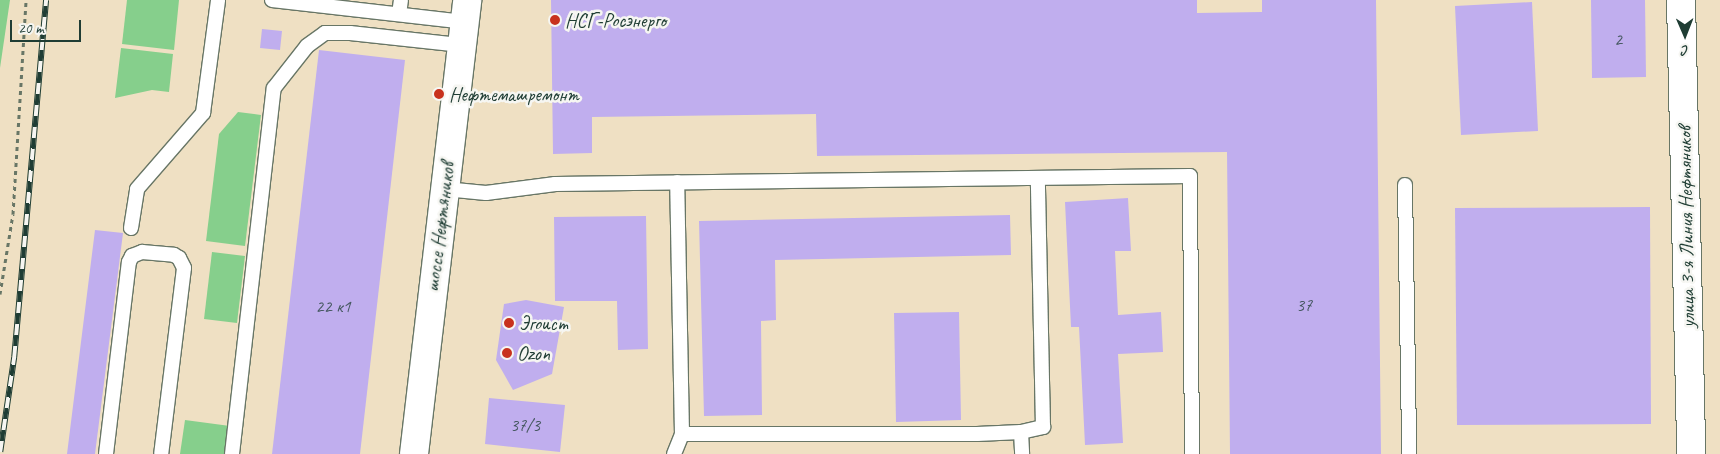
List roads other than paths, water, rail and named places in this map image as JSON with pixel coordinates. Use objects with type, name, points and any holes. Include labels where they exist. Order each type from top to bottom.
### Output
[{"type":"street","name":"улица 3-я Линия Нефтяников","points":[[1681,0],[1691,454]]},
{"type":"street","name":"шоссе Нефтяников","points":[[414,454],[464,22]]},
{"type":"lane","points":[[131,228],[137,189],[203,113],[218,0]]},
{"type":"lane","points":[[272,0],[464,22]]},
{"type":"lane","points":[[399,14],[401,0]]},
{"type":"lane","points":[[232,454],[274,88],[307,46],[325,33],[464,22]]},
{"type":"lane","points":[[445,189],[486,193],[555,184],[1190,176],[1192,454]]},
{"type":"lane","points":[[682,434],[1021,432],[1042,427],[1038,178]]},
{"type":"lane","points":[[674,454],[682,434],[677,182]]},
{"type":"lane","points":[[1405,185],[1409,454]]},
{"type":"lane","points":[[106,454],[130,262],[132,256],[142,252],[174,255],[180,258],[184,268],[161,454]]},
{"type":"lane","points":[[1021,432],[1024,454]]},
{"type":"railway","points":[[0,452],[14,357],[46,0]]},
{"type":"place","name":"НСГ-Росэнерго","points":[[555,20]]},
{"type":"place","name":"Нефтемашремонт","points":[[439,94]]},
{"type":"place","name":"Эгоист","points":[[509,323]]},
{"type":"place","name":"Ozon","points":[[507,353]]}]
